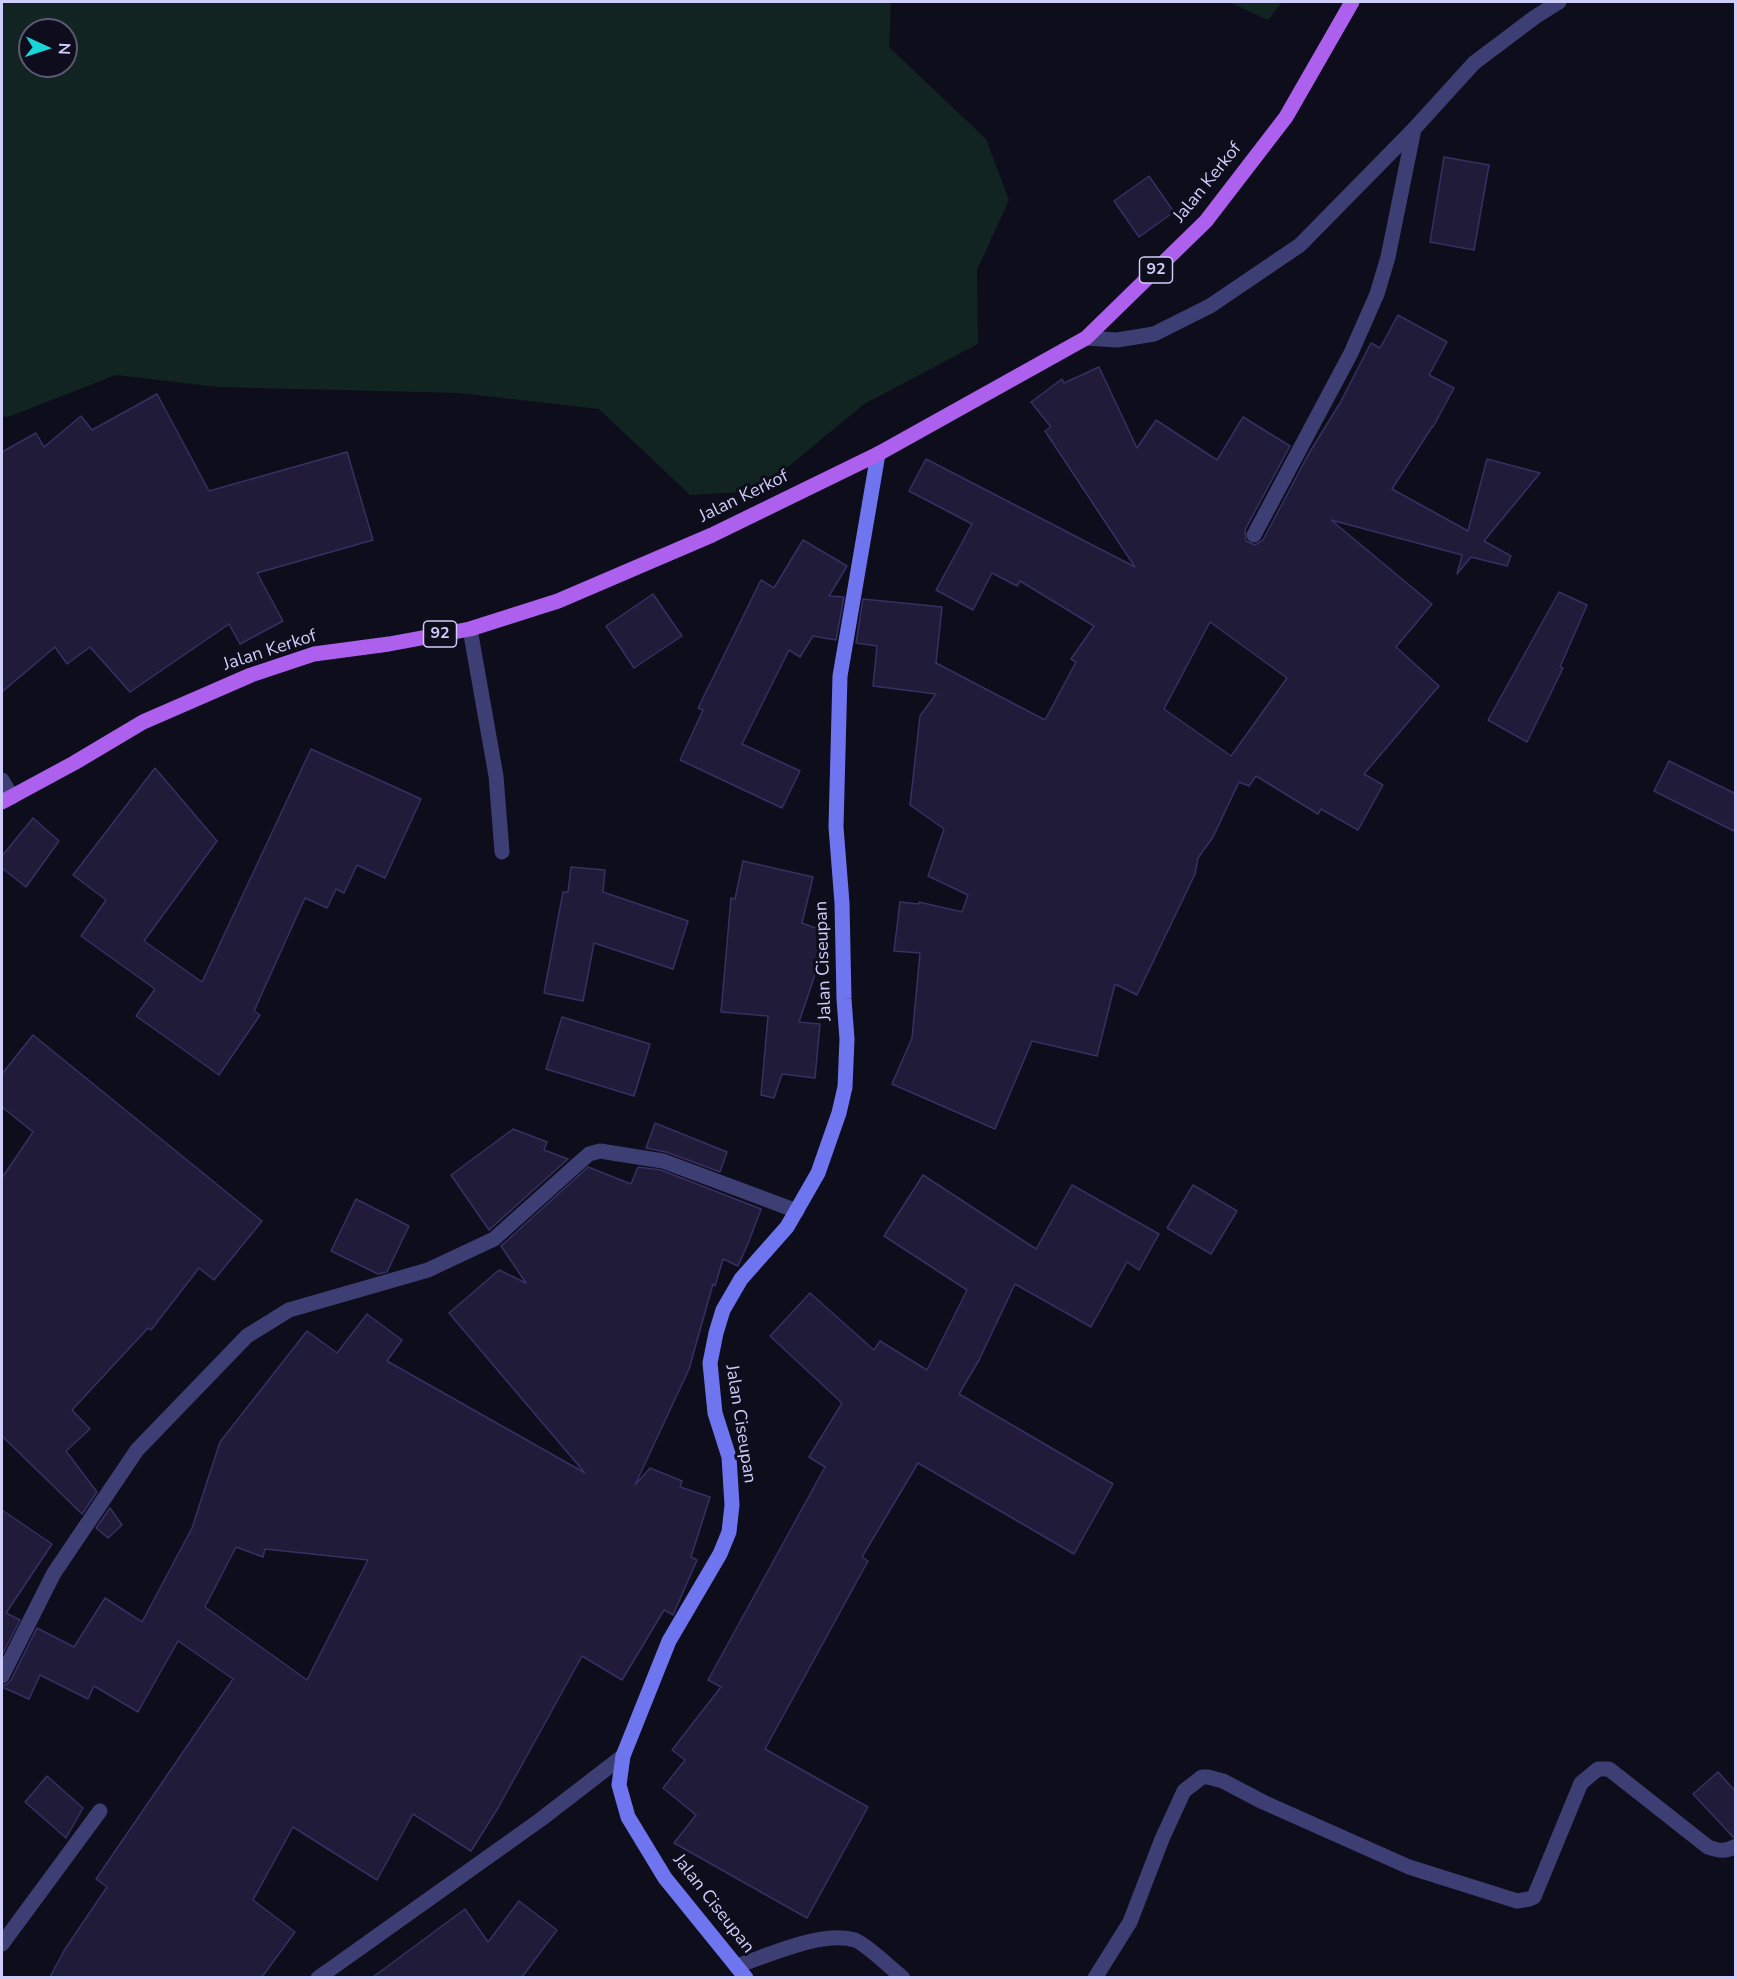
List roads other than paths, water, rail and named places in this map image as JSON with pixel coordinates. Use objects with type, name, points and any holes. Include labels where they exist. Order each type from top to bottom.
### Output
[{"type":"main road","name":"Jalan Kerkof","points":[[7,800],[143,722],[251,675],[314,654],[389,644],[470,628],[558,601],[712,535],[878,454],[1086,338],[1206,221],[1286,117],[1352,2]]},
{"type":"main road","name":"Jalan Ciseupan","points":[[741,1972],[665,1878],[627,1817],[619,1785],[623,1756],[669,1641],[720,1554],[729,1532],[732,1489],[729,1457],[715,1413],[710,1363],[723,1310],[741,1279],[787,1227],[818,1173],[846,1087],[847,1039],[842,903],[836,827],[840,675],[878,454]]},
{"type":"street","points":[[1086,338],[1117,340],[1155,334],[1210,306],[1300,245],[1474,63],[1535,17],[1559,2]]},
{"type":"street","points":[[1254,535],[1351,353],[1377,294],[1388,257],[1413,129]]},
{"type":"street","points":[[470,628],[496,776],[502,852]]},
{"type":"street","points":[[2,780],[7,800]]},
{"type":"street","points":[[2,1676],[54,1573],[137,1450],[247,1336],[289,1310],[428,1270],[494,1239],[589,1154],[600,1151],[663,1161],[796,1210]]},
{"type":"street","points":[[318,1977],[540,1820],[623,1756]]},
{"type":"street","points":[[1095,1977],[1130,1922],[1162,1839],[1184,1791],[1202,1777],[1208,1776],[1223,1781],[1263,1802],[1409,1867],[1508,1900],[1534,1897],[1581,1783],[1598,1769],[1609,1769],[1708,1847],[1722,1851],[1736,1846]]},
{"type":"street","points":[[2,1944],[100,1811]]},
{"type":"street","points":[[741,1972],[806,1943],[843,1938],[857,1941],[903,1977]]}]
